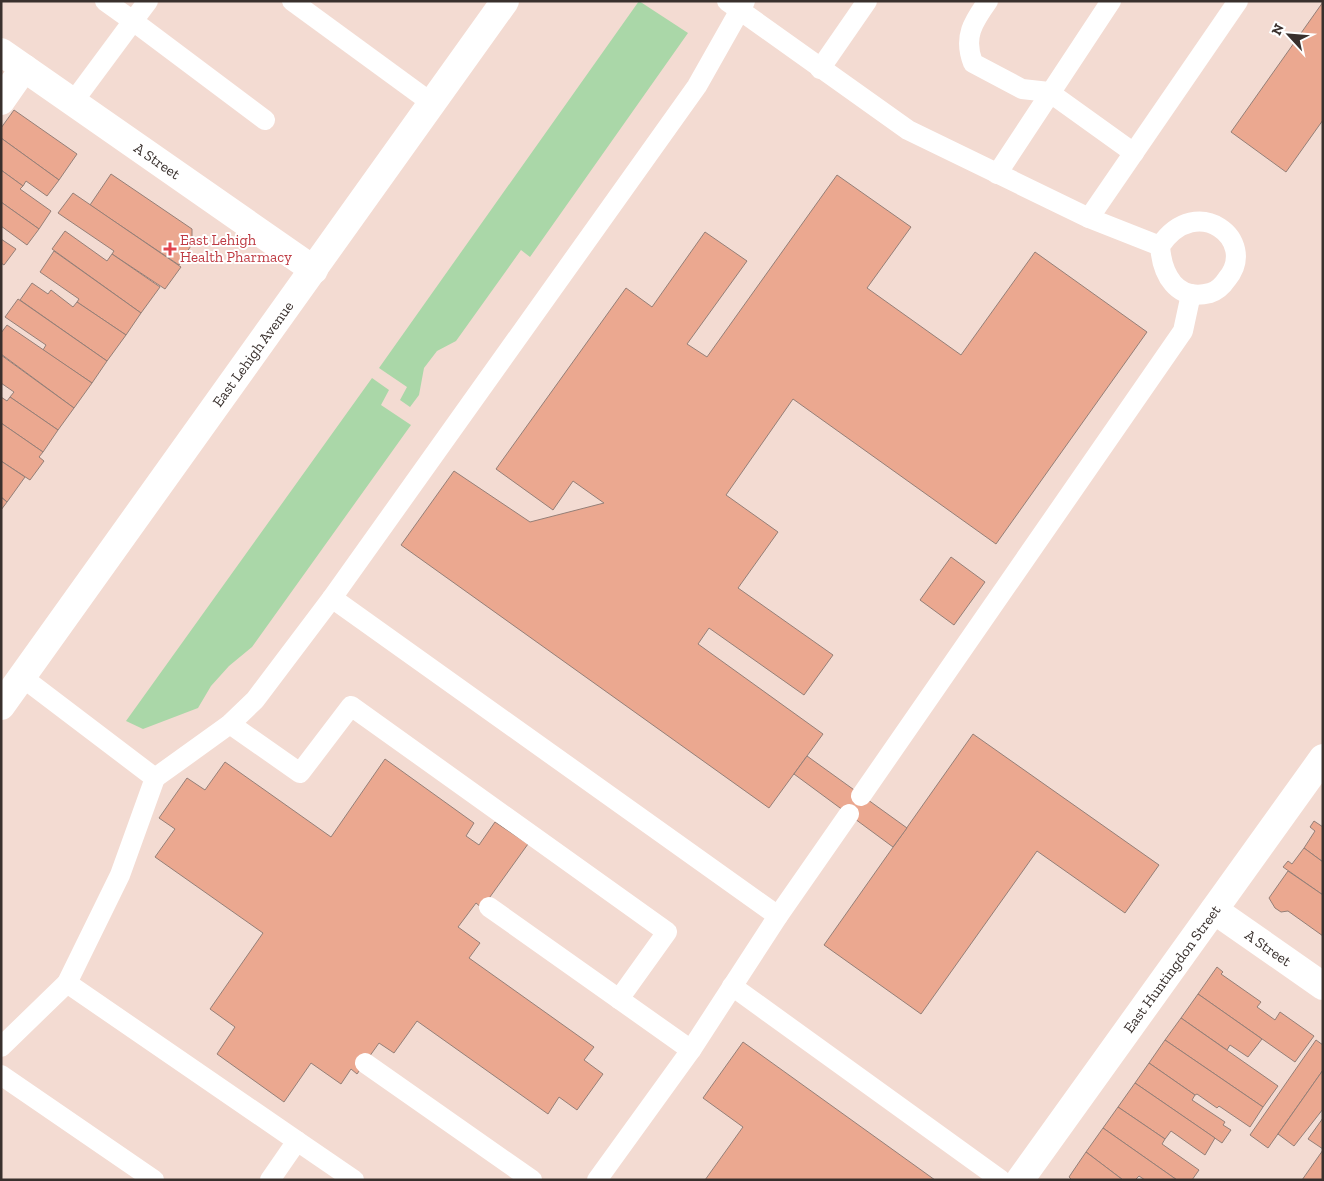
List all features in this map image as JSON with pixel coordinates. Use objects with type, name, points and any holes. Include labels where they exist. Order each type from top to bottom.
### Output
[{"type":"street","name":"East Lehigh Avenue","points":[[1,706],[505,1]]},
{"type":"street","name":"A Street","points":[[1,52],[314,270]]},
{"type":"street","points":[[1,101],[24,68]]},
{"type":"street","name":"East Huntingdon Street","points":[[1020,1180],[1323,758]]},
{"type":"street","name":"A Street","points":[[1214,910],[1323,986]]},
{"type":"lane","points":[[105,1],[265,120]]},
{"type":"lane","points":[[73,102],[148,1]]},
{"type":"lane","points":[[292,1],[433,104]]},
{"type":"lane","points":[[820,69],[867,1]]},
{"type":"lane","points":[[988,1],[972,24],[968,50],[973,63],[1022,89],[1049,92],[1134,153]]},
{"type":"lane","points":[[997,174],[1049,92],[1111,1]]},
{"type":"lane","points":[[1089,218],[1238,1]]},
{"type":"lane","points":[[1,1047],[68,983],[120,875],[155,778],[230,724],[255,700],[332,598],[697,86],[737,4],[820,69],[908,130],[1089,218],[1160,246]]},
{"type":"lane","points":[[1197,220],[1218,226],[1231,239],[1236,254],[1231,275],[1222,286],[1210,293],[1191,294],[1177,288],[1165,274],[1160,246],[1169,233],[1182,225],[1197,220]]},
{"type":"lane","points":[[861,796],[1183,331],[1191,294]]},
{"type":"lane","points":[[332,598],[778,916]]},
{"type":"lane","points":[[22,677],[155,778]]},
{"type":"lane","points":[[230,724],[300,772],[351,706],[667,932],[619,999]]},
{"type":"lane","points":[[597,1180],[691,1050],[778,916],[849,814]]},
{"type":"lane","points":[[489,907],[691,1050]]},
{"type":"lane","points":[[68,983],[354,1180]]},
{"type":"lane","points":[[732,986],[1001,1180]]},
{"type":"lane","points":[[365,1062],[532,1180]]},
{"type":"lane","points":[[1,1075],[154,1180]]},
{"type":"lane","points":[[270,1180],[297,1141]]},
{"type":"green space","points":[[639,1],[688,33],[530,257],[521,250],[456,341],[437,351],[424,368],[419,395],[410,407],[400,400],[407,387],[379,368]]},
{"type":"green space","points":[[372,378],[389,390],[381,405],[411,425],[252,647],[229,666],[211,686],[198,708],[143,729],[126,721]]},
{"type":"building","points":[[1323,2],[1323,120],[1286,172],[1231,132]]},
{"type":"building","points":[[14,110],[77,154],[59,180],[1,138],[1,128]]},
{"type":"building","points":[[1,138],[59,180],[47,196],[26,181],[23,186],[1,170]]},
{"type":"building","points":[[1,170],[23,186],[20,189],[51,211],[39,229],[1,202]]},
{"type":"building","points":[[111,174],[192,229],[192,244],[179,265],[90,205]]},
{"type":"building","points":[[837,175],[911,227],[867,288],[961,355],[1035,252],[1147,332],[996,544],[793,399],[726,495],[778,532],[738,588],[833,655],[804,695],[709,628],[698,644],[823,734],[769,808],[401,545],[454,471],[530,522],[604,503],[573,481],[553,510],[496,469],[626,288],[652,307],[705,232],[747,261],[687,344],[707,357]]},
{"type":"building","points":[[73,193],[181,267],[165,289],[112,254],[114,251],[58,213]]},
{"type":"building","points":[[1,202],[39,229],[27,245],[1,226]]},
{"type":"building","points":[[65,231],[107,261],[112,254],[160,287],[141,313],[52,249]]},
{"type":"building","points":[[1,239],[16,249],[4,265],[1,263]]},
{"type":"building","points":[[54,251],[141,313],[126,335],[77,302],[79,299],[40,272]]},
{"type":"building","points":[[32,283],[48,294],[51,290],[73,307],[77,302],[126,335],[107,361],[20,300]]},
{"type":"building","points":[[18,299],[107,361],[92,383],[43,350],[46,345],[5,317]]},
{"type":"building","points":[[7,325],[92,383],[74,408],[1,354],[1,333]]},
{"type":"building","points":[[1,355],[74,408],[58,430],[10,397],[14,392],[1,383]]},
{"type":"building","points":[[1,397],[7,401],[10,397],[58,430],[43,452],[1,423]]},
{"type":"building","points":[[1,423],[43,452],[39,457],[44,461],[30,480],[1,461]]},
{"type":"building","points":[[1,461],[25,477],[7,502],[1,497]]},
{"type":"building","points":[[1,497],[7,502],[1,510]]},
{"type":"building","points":[[951,557],[985,582],[954,625],[920,600]]},
{"type":"building","points":[[973,734],[1159,865],[1125,913],[1037,851],[921,1014],[824,945]]},
{"type":"building","points":[[807,756],[907,828],[893,847],[794,774]]},
{"type":"building","points":[[385,759],[474,823],[466,836],[479,845],[495,822],[528,844],[482,908],[476,903],[458,927],[480,943],[469,958],[594,1047],[584,1060],[603,1074],[577,1110],[559,1097],[548,1114],[417,1021],[394,1053],[379,1043],[357,1074],[351,1069],[341,1084],[311,1063],[284,1102],[217,1054],[235,1027],[210,1009],[263,933],[155,857],[175,829],[159,818],[187,778],[205,790],[225,762],[331,837]]},
{"type":"building","points":[[1314,821],[1323,827],[1323,862],[1304,848],[1315,831],[1310,827]]},
{"type":"building","points":[[1304,848],[1323,862],[1323,895],[1283,867],[1288,861],[1292,864]]},
{"type":"building","points":[[1288,871],[1323,895],[1323,936],[1288,911],[1281,912],[1275,908],[1269,898]]},
{"type":"building","points":[[1217,967],[1223,972],[1221,974],[1261,1002],[1257,1007],[1275,1020],[1280,1012],[1314,1036],[1295,1062],[1198,994]]},
{"type":"building","points":[[1198,994],[1262,1039],[1248,1057],[1230,1045],[1227,1050],[1181,1018]]},
{"type":"building","points":[[1181,1018],[1278,1086],[1263,1107],[1165,1040]]},
{"type":"building","points":[[1165,1040],[1263,1107],[1250,1127],[1219,1106],[1217,1108],[1197,1094],[1195,1095],[1149,1063]]},
{"type":"building","points":[[1316,1040],[1323,1045],[1323,1070],[1268,1148],[1250,1135]]},
{"type":"building","points":[[743,1042],[935,1180],[705,1180],[743,1127],[703,1098]]},
{"type":"building","points":[[1149,1063],[1195,1095],[1192,1100],[1225,1122],[1223,1125],[1231,1130],[1222,1143],[1135,1083]]},
{"type":"building","points":[[1323,1070],[1323,1109],[1294,1146],[1278,1134]]},
{"type":"building","points":[[1135,1083],[1215,1138],[1205,1155],[1171,1131],[1165,1139],[1118,1107]]},
{"type":"building","points":[[1118,1107],[1165,1139],[1162,1144],[1199,1170],[1192,1180],[1177,1180],[1103,1128]]},
{"type":"building","points":[[1323,1118],[1323,1149],[1308,1139]]},
{"type":"building","points":[[1103,1128],[1177,1180],[1145,1180],[1139,1176],[1135,1180],[1123,1180],[1086,1152]]},
{"type":"building","points":[[1323,1150],[1323,1180],[1302,1180]]},
{"type":"building","points":[[1086,1152],[1123,1180],[1072,1180],[1069,1177]]},
{"type":"place","name":"East Lehigh Health Pharmacy","points":[[170,249]]}]
